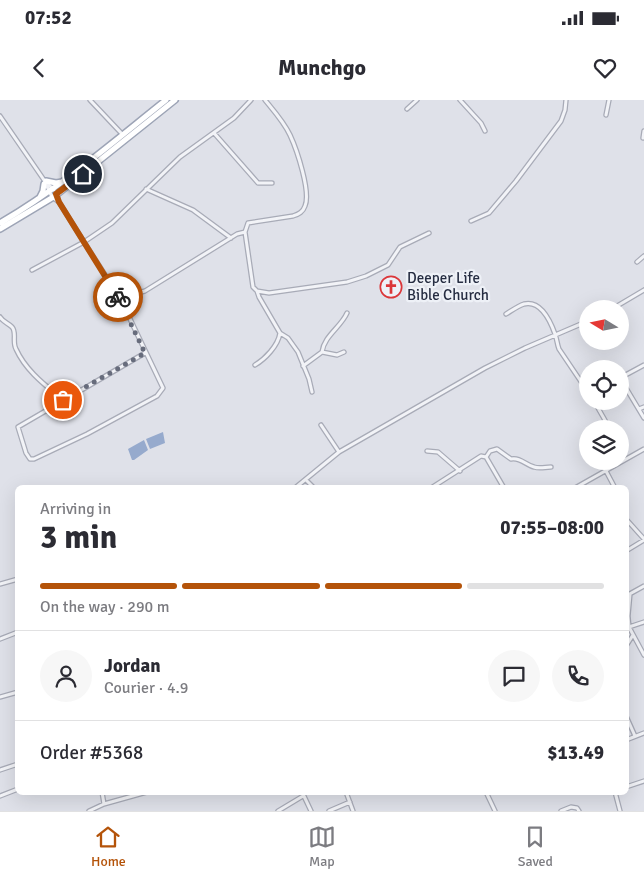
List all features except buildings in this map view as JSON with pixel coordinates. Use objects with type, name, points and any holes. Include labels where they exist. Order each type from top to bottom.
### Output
[{"type":"main road","points":[[0,223],[53,193],[166,100]]},
{"type":"main road","points":[[0,229],[53,193],[175,100]]},
{"type":"main road","points":[[37,201],[43,191],[45,182],[56,183],[67,180]]},
{"type":"street","points":[[90,100],[123,135]]},
{"type":"street","points":[[32,270],[84,242],[112,223],[180,157],[234,118],[251,100]]},
{"type":"street","points":[[265,100],[281,119],[290,134],[304,172],[306,202],[304,209],[294,216],[250,222],[246,226],[245,232],[254,287],[280,333],[288,338],[298,352],[312,392]]},
{"type":"street","points":[[407,109],[417,100]]},
{"type":"street","points":[[460,100],[481,123],[485,131]]},
{"type":"street","points":[[471,221],[489,213],[516,181],[561,121],[566,100]]},
{"type":"street","points":[[606,115],[609,100]]},
{"type":"street","points":[[0,116],[59,202],[120,298],[163,388],[157,396],[87,434],[34,459],[30,459],[26,453],[18,427],[145,353]]},
{"type":"street","points":[[643,138],[644,131]]},
{"type":"street","points":[[214,133],[258,183],[272,183]]},
{"type":"street","points":[[146,190],[193,210],[231,238]]},
{"type":"street","points":[[120,298],[144,291],[237,234],[245,232]]},
{"type":"street","points":[[257,292],[270,293],[347,282],[366,276],[388,264],[400,247],[429,233]]},
{"type":"street","points":[[637,262],[644,256]]},
{"type":"street","points":[[627,300],[644,290]]},
{"type":"street","points":[[506,314],[523,304],[539,306],[556,335],[556,343],[559,349],[579,379]]},
{"type":"street","points":[[303,366],[322,352],[327,340],[347,314]]},
{"type":"street","points":[[0,318],[12,327],[14,331],[13,342],[27,367],[36,378],[63,400]]},
{"type":"street","points":[[299,485],[339,452],[485,368],[525,348],[579,325]]},
{"type":"street","points":[[255,366],[275,346],[279,340],[280,333]]},
{"type":"street","points":[[322,352],[337,355],[344,352]]},
{"type":"street","points":[[629,373],[644,365]]},
{"type":"street","points":[[629,392],[644,418]]},
{"type":"street","points":[[640,409],[644,407]]},
{"type":"street","points":[[321,425],[339,452]]},
{"type":"street","points":[[486,457],[490,451],[497,449],[511,460],[514,458],[540,469],[551,467]]},
{"type":"street","points":[[580,485],[644,449]]},
{"type":"street","points":[[427,451],[438,452],[460,471]]},
{"type":"street","points":[[435,485],[481,456],[486,457]]},
{"type":"street","points":[[486,457],[502,485]]},
{"type":"street","points":[[606,471],[613,485]]},
{"type":"street","points":[[306,480],[311,485]]},
{"type":"street","points":[[629,522],[644,540],[629,549]]},
{"type":"street","points":[[0,584],[15,580]]},
{"type":"street","points":[[629,594],[644,586]]},
{"type":"street","points":[[644,622],[629,627],[644,655]]},
{"type":"street","points":[[0,639],[15,633]]},
{"type":"street","points":[[629,642],[634,635]]},
{"type":"street","points":[[0,698],[15,693]]},
{"type":"street","points":[[629,723],[635,736]]},
{"type":"street","points":[[629,739],[644,733]]},
{"type":"street","points":[[0,770],[15,765]]},
{"type":"street","points":[[629,786],[644,781]]},
{"type":"street","points":[[0,796],[15,790]]},
{"type":"street","points":[[102,795],[104,804]]},
{"type":"street","points":[[89,811],[104,804],[136,795]]},
{"type":"street","points":[[278,811],[302,795]]},
{"type":"street","points":[[303,795],[311,811]]},
{"type":"street","points":[[347,795],[353,811]]},
{"type":"street","points":[[488,795],[496,811]]},
{"type":"street","points":[[616,795],[620,811]]},
{"type":"street","points":[[329,811],[350,802]]},
{"type":"street","points":[[561,811],[571,807],[577,808],[579,811]]},
{"type":"water","points":[[163,432],[165,443],[150,449],[146,439]]},
{"type":"water","points":[[144,440],[148,450],[132,460],[128,449]]},
{"type":"way so far","points":[[63,400],[145,353],[118,297]]},
{"type":"place","name":"Deeper Life Bible Church","points":[[391,287]]},
{"type":"route","points":[[83,174],[56,194],[59,202],[118,297]]}]
